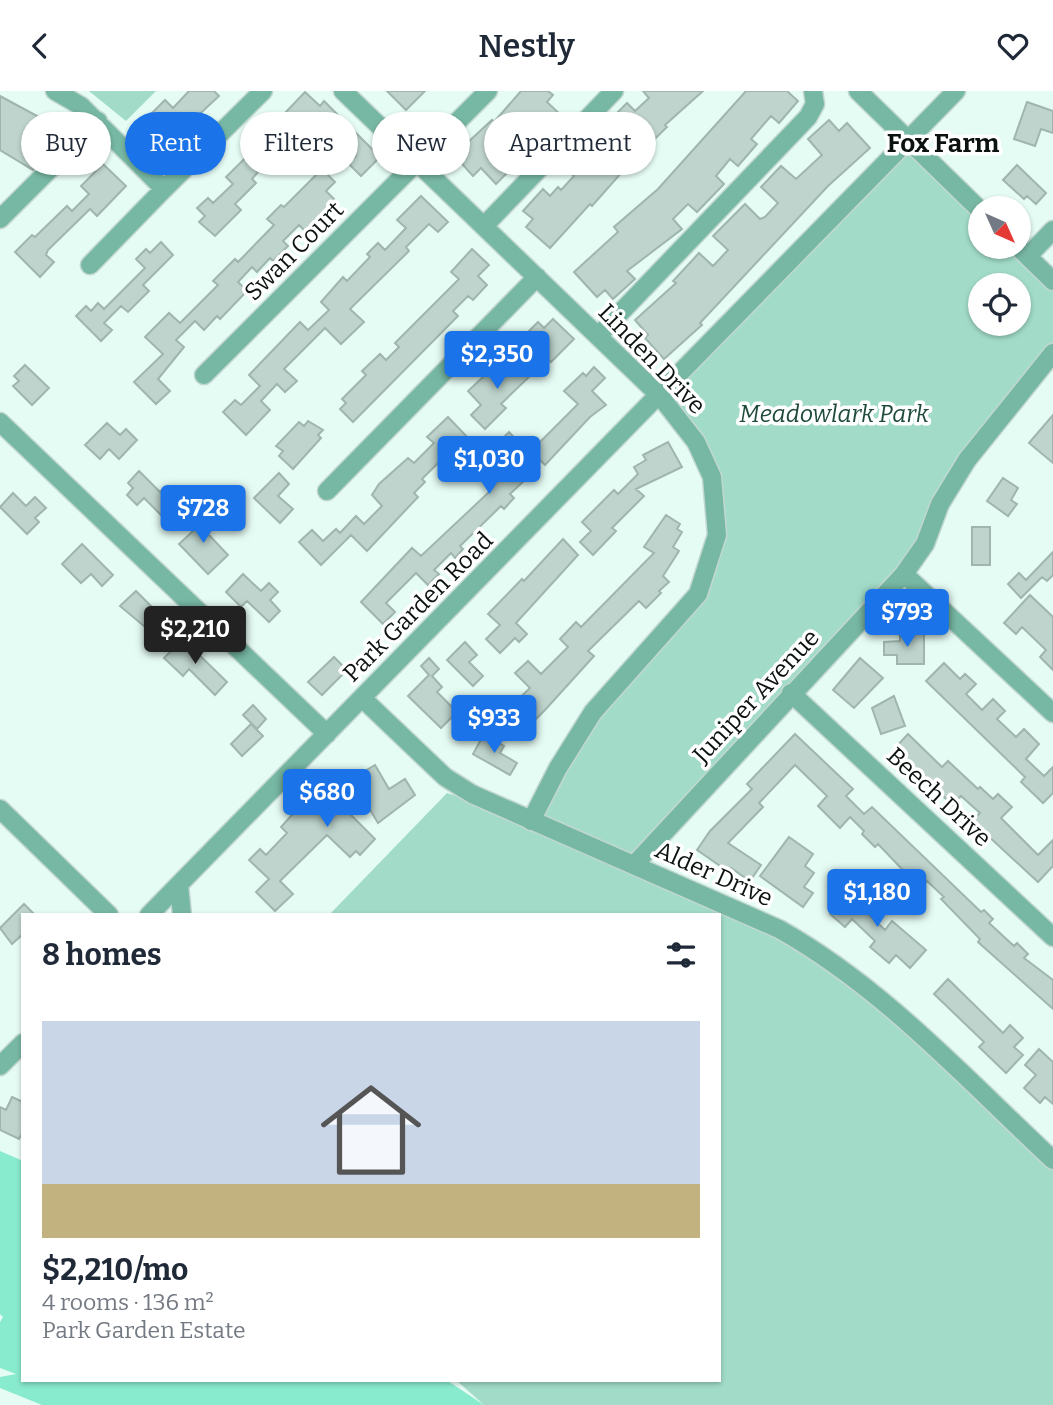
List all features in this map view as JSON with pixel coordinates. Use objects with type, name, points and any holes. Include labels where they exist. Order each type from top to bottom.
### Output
[{"type":"street","points":[[55,91],[88,112]]},
{"type":"street","points":[[90,265],[263,91]]},
{"type":"street","name":"Linden Drive","points":[[343,91],[372,118]]},
{"type":"street","name":"Swan Court","points":[[468,112],[488,91]]},
{"type":"street","points":[[484,226],[614,91]]},
{"type":"street","points":[[598,336],[808,117],[815,104],[813,91]]},
{"type":"street","points":[[858,91],[968,198]]},
{"type":"street","name":"Park Garden Road","points":[[151,913],[956,91]]},
{"type":"street","points":[[111,134],[164,189]]},
{"type":"street","points":[[0,219],[44,175]]},
{"type":"street","name":"Swan Court","points":[[204,375],[406,175]]},
{"type":"street","name":"Linden Drive","points":[[432,175],[660,396],[696,442],[712,477],[717,535],[698,594],[593,712],[558,768],[531,821]]},
{"type":"street","points":[[1031,246],[1053,230]]},
{"type":"street","points":[[1030,259],[1053,281]]},
{"type":"street","points":[[327,491],[537,277]]},
{"type":"street","name":"Juniper Avenue","points":[[634,865],[791,693],[904,575],[925,544],[940,504],[967,460],[1053,353]]},
{"type":"street","points":[[0,422],[327,734]]},
{"type":"street","points":[[904,575],[1053,713]]},
{"type":"street","name":"Beech Drive","points":[[791,693],[1053,937]]},
{"type":"street","name":"Alder Drive","points":[[362,698],[445,777],[472,794],[779,929],[821,953],[908,1024],[1053,1160]]},
{"type":"street","points":[[0,809],[107,913]]},
{"type":"street","points":[[178,885],[182,913]]},
{"type":"street","points":[[0,1066],[21,1045]]},
{"type":"green space","points":[[89,91],[156,91],[135,112],[125,112],[125,120]]},
{"type":"green space","name":"Meadowlark Park","points":[[909,141],[968,198],[968,259],[1030,259],[1053,281],[1053,353],[967,460],[925,544],[634,865],[821,953],[1053,1160],[1053,1405],[484,1405],[458,1382],[721,1382],[721,913],[331,913],[447,793],[532,821],[558,768],[673,625],[717,536],[712,477],[660,396]]},
{"type":"shaded area","points":[[0,1151],[21,1160],[21,1382],[450,1382],[484,1405],[42,1405],[0,1388],[0,1377],[16,1374],[0,1368],[0,1322],[3,1317],[0,1314]]},
{"type":"building","points":[[189,91],[214,91],[219,96],[202,112],[153,112],[165,100],[173,108]]},
{"type":"building","points":[[387,91],[425,91],[406,110]]},
{"type":"building","points":[[521,91],[548,91],[553,95],[547,102],[558,112],[503,112]]},
{"type":"building","points":[[643,91],[703,91],[665,125],[667,127],[656,138],[656,112],[618,112],[627,103],[635,111],[649,98]]},
{"type":"building","points":[[746,91],[787,91],[798,101],[779,123],[771,116],[751,139],[757,144],[738,166],[730,159],[716,176],[724,184],[697,212],[688,204],[673,219],[682,229],[627,271],[635,279],[613,299],[605,290],[597,297],[574,272],[618,232],[614,227],[658,189]]},
{"type":"building","points":[[305,92],[320,106],[324,101],[335,112],[286,112]]},
{"type":"building","points":[[0,96],[30,112],[21,112],[21,163],[0,150]]},
{"type":"building","points":[[1027,102],[1053,111],[1053,133],[1041,129],[1035,146],[1014,139]]},
{"type":"building","points":[[829,120],[839,131],[847,123],[870,148],[828,186],[700,323],[702,325],[664,359],[645,338],[648,335],[635,320],[676,283],[673,281],[699,253],[713,266],[728,250],[713,236],[745,204],[760,219],[765,217],[778,203],[761,187],[781,166],[796,179],[822,155],[808,139]]},
{"type":"building","points":[[484,127],[484,171],[481,168],[473,176],[470,173],[470,140]]},
{"type":"building","points":[[358,135],[372,149],[372,165],[361,176],[358,173]]},
{"type":"building","points":[[240,163],[240,175],[255,175],[252,179],[256,183],[235,204],[241,210],[215,236],[199,222],[205,216],[197,208],[208,198],[213,203],[233,184],[226,177]]},
{"type":"building","points":[[1017,165],[1046,193],[1036,204],[1031,196],[1021,196],[1003,180]]},
{"type":"building","points":[[111,172],[126,186],[97,216],[90,209],[48,250],[46,255],[54,262],[40,277],[15,252],[67,206],[72,211],[89,194],[81,186],[92,175],[111,175]]},
{"type":"building","points":[[316,175],[328,175],[335,182],[326,191],[336,201],[306,232],[299,225],[283,241],[288,246],[273,261],[270,258],[257,272],[252,267],[238,282],[247,291],[220,319],[217,316],[204,330],[195,321],[176,340],[184,347],[158,379],[170,391],[156,404],[134,382],[163,354],[145,337],[169,313],[180,323],[218,285],[213,281],[235,259],[238,262],[274,225],[267,219],[281,205],[284,207]]},
{"type":"building","points":[[488,175],[505,175],[496,184]]},
{"type":"building","points":[[619,175],[550,248],[526,227],[533,219],[523,211],[543,189],[550,196],[558,187],[561,190],[574,176]]},
{"type":"building","points":[[421,196],[448,222],[438,232],[429,224],[406,247],[409,251],[350,309],[364,322],[341,344],[325,328],[284,369],[297,381],[285,392],[277,384],[261,401],[270,410],[246,435],[223,412],[235,400],[241,405],[260,386],[249,375],[300,322],[308,330],[329,310],[321,302],[343,277],[347,281],[370,257],[367,254],[378,243],[385,250],[406,228],[397,220]]},
{"type":"building","points":[[161,242],[173,255],[143,285],[149,291],[128,312],[121,306],[104,323],[112,330],[101,341],[76,316],[86,306],[91,311],[98,303],[104,309],[145,268],[136,259],[146,249],[150,253]]},
{"type":"building","points":[[472,249],[489,265],[478,276],[487,285],[473,300],[468,296],[453,311],[458,316],[353,422],[340,409],[346,403],[342,399],[366,375],[362,371],[380,354],[386,360],[399,347],[395,343],[459,279],[451,272]]},
{"type":"building","points":[[553,319],[574,339],[551,362],[524,336],[538,322],[544,328]]},
{"type":"building","points":[[517,358],[532,374],[501,404],[506,408],[485,429],[471,415],[481,405],[468,391],[498,363],[505,370]]},
{"type":"building","points":[[25,365],[49,388],[32,405],[13,386],[19,381],[14,376]]},
{"type":"building","points":[[594,367],[605,378],[592,391],[606,405],[590,417],[545,465],[539,459],[522,476],[525,480],[510,494],[514,498],[504,509],[501,506],[460,546],[463,549],[455,558],[451,553],[434,570],[439,574],[428,585],[416,573],[386,603],[395,612],[383,624],[361,602],[412,548],[421,556],[488,493],[491,487],[483,479],[496,466],[503,474],[516,461],[500,441],[509,432],[522,446],[532,437],[538,444],[578,404],[564,391],[583,373],[586,376]]},
{"type":"building","points":[[1053,415],[1053,463],[1029,443]]},
{"type":"building","points":[[448,417],[471,441],[452,461],[446,455],[422,479],[425,482],[414,493],[418,497],[367,551],[351,535],[321,565],[299,542],[312,530],[323,541],[336,529],[340,533],[356,516],[364,524],[382,506],[372,495],[379,484],[408,458],[414,463],[434,443],[427,437]]},
{"type":"building","points":[[308,421],[323,430],[318,435],[321,438],[293,469],[279,456],[283,451],[276,446],[299,422],[304,426]]},
{"type":"building","points":[[107,423],[120,435],[126,429],[137,440],[119,459],[109,449],[100,459],[85,445]]},
{"type":"building","points":[[668,442],[682,467],[636,489],[644,496],[612,528],[616,531],[593,555],[580,542],[591,531],[582,522],[614,490],[618,494],[638,474],[634,467],[646,460],[643,455]]},
{"type":"building","points":[[139,471],[160,492],[163,489],[177,503],[163,517],[144,498],[137,505],[127,495],[133,488],[128,483]]},
{"type":"building","points":[[279,473],[289,484],[278,496],[293,509],[280,523],[254,498]]},
{"type":"building","points":[[1003,478],[1018,488],[1011,500],[1017,504],[1008,516],[987,501]]},
{"type":"building","points":[[13,493],[26,506],[35,497],[46,508],[35,518],[39,522],[27,534],[0,507]]},
{"type":"building","points":[[200,513],[213,526],[207,533],[228,555],[208,574],[179,544],[193,531],[187,525]]},
{"type":"building","points":[[666,515],[680,524],[677,529],[682,532],[673,547],[679,551],[663,576],[669,582],[646,608],[639,601],[588,651],[594,656],[545,710],[533,722],[528,717],[516,729],[502,715],[530,688],[515,673],[528,661],[541,674],[568,647],[560,639],[576,622],[581,627],[654,553],[644,547]]},
{"type":"building","points":[[972,527],[990,527],[990,565],[972,565]]},
{"type":"building","points":[[563,539],[578,555],[516,623],[527,634],[519,642],[515,638],[500,653],[486,639],[500,625],[488,614],[522,579],[524,581]]},
{"type":"building","points":[[82,544],[113,575],[102,586],[91,574],[81,583],[62,564]]},
{"type":"building","points":[[1053,552],[1053,575],[1047,581],[1042,577],[1021,598],[1008,584],[1019,573],[1026,580]]},
{"type":"building","points":[[243,574],[261,591],[269,583],[278,592],[270,600],[280,611],[269,622],[247,601],[241,607],[226,592]]},
{"type":"building","points":[[136,591],[164,619],[151,632],[120,606]]},
{"type":"building","points":[[1030,595],[1053,617],[1053,670],[1040,657],[1046,650],[1022,627],[1016,634],[1004,623]]},
{"type":"building","points":[[900,633],[924,633],[924,664],[897,664],[897,655],[884,655],[884,642],[900,641]]},
{"type":"building","points":[[183,639],[227,682],[215,695],[189,669],[183,676],[164,658]]},
{"type":"building","points":[[465,642],[477,655],[469,662],[483,676],[473,686],[447,660]]},
{"type":"building","points":[[334,657],[347,670],[322,695],[308,682]]},
{"type":"building","points":[[429,658],[439,669],[432,676],[442,687],[437,692],[457,712],[441,728],[408,696],[429,675],[421,666]]},
{"type":"building","points":[[860,658],[883,678],[854,708],[833,690]]},
{"type":"building","points":[[944,663],[960,679],[965,674],[976,684],[966,694],[982,710],[993,699],[1005,711],[997,719],[1016,737],[1024,729],[1039,744],[1026,759],[1044,776],[1053,767],[1053,793],[1043,803],[1021,782],[1025,777],[926,681]]},
{"type":"building","points":[[894,696],[905,726],[881,734],[872,708]]},
{"type":"building","points":[[253,705],[266,719],[257,729],[243,715]]},
{"type":"building","points":[[251,724],[263,736],[242,756],[231,744]]},
{"type":"building","points":[[484,734],[504,746],[500,753],[517,763],[510,775],[473,754]]},
{"type":"building","points":[[795,734],[853,789],[846,796],[864,814],[872,807],[981,912],[984,910],[993,919],[989,923],[1014,946],[1017,943],[1028,954],[1024,958],[1053,980],[1053,1009],[978,942],[980,939],[927,881],[920,888],[878,844],[875,847],[862,834],[864,831],[850,817],[840,828],[818,806],[827,796],[795,765],[759,803],[763,807],[728,843],[761,865],[750,881],[731,868],[729,872],[697,850],[710,831],[752,789],[747,784]]},
{"type":"building","points":[[908,734],[942,767],[948,761],[978,789],[980,787],[993,799],[998,794],[1012,807],[1001,818],[1038,855],[1053,840],[1053,866],[1038,882],[972,821],[980,813],[961,796],[952,805],[895,748]]},
{"type":"building","points":[[375,765],[389,789],[405,779],[415,795],[378,823],[363,798],[345,809],[375,839],[360,855],[356,851],[350,857],[327,835],[280,881],[293,894],[275,911],[256,892],[269,879],[249,860],[260,849],[266,855],[287,833],[281,827],[309,796],[326,811],[328,809],[332,812],[348,795],[338,778],[349,771],[353,778]]},
{"type":"building","points":[[789,837],[813,854],[805,866],[814,873],[804,887],[813,893],[803,907],[760,876]]},
{"type":"building","points":[[857,886],[871,899],[862,908],[885,930],[892,921],[926,950],[910,968],[896,955],[889,963],[870,947],[875,941],[852,919],[845,927],[830,914],[837,906],[834,902],[844,891],[848,895]]},
{"type":"building","points":[[24,904],[33,913],[21,913],[21,936],[12,944],[0,928]]},
{"type":"building","points":[[948,979],[1003,1033],[1010,1025],[1023,1038],[1014,1047],[1023,1055],[1006,1073],[979,1047],[984,1042],[934,994]]},
{"type":"building","points":[[1039,1049],[1053,1062],[1053,1104],[1045,1097],[1040,1103],[1024,1088],[1036,1075],[1025,1065]]},
{"type":"building","points":[[12,1097],[21,1101],[19,1139],[0,1130],[0,1107],[6,1110]]},
{"type":"district","name":"Fox Farm","points":[[943,143]]}]
